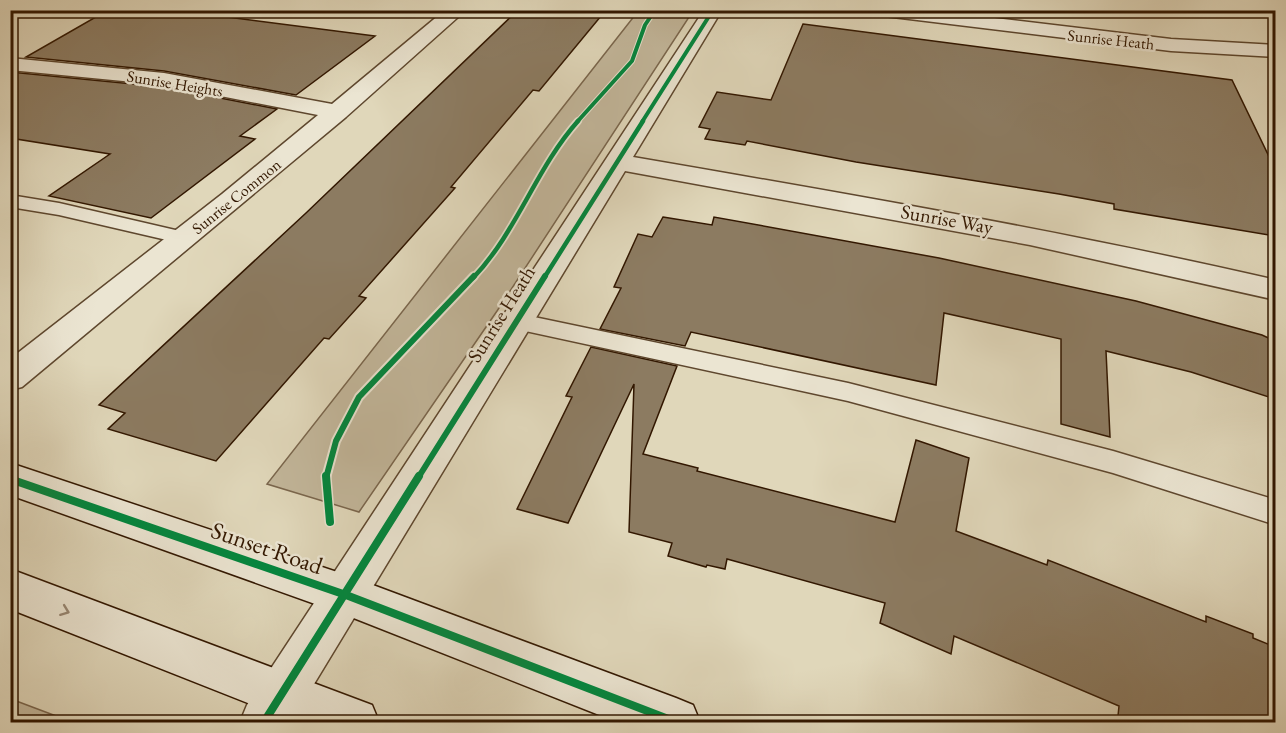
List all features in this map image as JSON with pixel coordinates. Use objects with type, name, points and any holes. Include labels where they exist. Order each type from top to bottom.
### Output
[{"type":"street","name":"Sunrise Common","points":[[10,378],[338,112],[457,10]]},
{"type":"street","name":"Sunrise Heath","points":[[272,709],[320,637],[515,321],[713,10]]},
{"type":"street","name":"Sunrise Heath","points":[[876,10],[1160,44],[1275,51]]},
{"type":"street","name":"Sunrise Heights","points":[[10,64],[164,79],[338,112]]},
{"type":"street","name":"Sunrise Way","points":[[617,162],[977,224],[1093,247],[1275,290]]},
{"type":"street","name":"Sunset Road","points":[[10,479],[346,595],[676,723]]},
{"type":"street","points":[[10,589],[272,709],[354,723]]},
{"type":"lane","points":[[10,201],[59,209],[184,238]]},
{"type":"lane","points":[[515,321],[848,392],[1113,462],[1275,513]]},
{"type":"shaded area","points":[[639,10],[693,11],[497,311],[359,512],[267,484]]},
{"type":"shaded area","points":[[11,699],[72,722],[11,722]]},
{"type":"building","points":[[108,10],[173,10],[375,36],[296,95],[164,71],[26,57]]},
{"type":"building","points":[[518,10],[606,10],[539,91],[533,90],[451,187],[455,188],[359,296],[366,298],[329,339],[324,338],[216,461],[108,429],[125,413],[99,405],[306,213]]},
{"type":"building","points":[[803,24],[1232,80],[1275,169],[1275,236],[1114,209],[1114,204],[1059,194],[856,162],[747,141],[745,145],[705,139],[710,129],[699,127],[717,92],[771,100]]},
{"type":"building","points":[[10,72],[164,87],[277,109],[240,136],[255,139],[151,218],[49,196],[110,154],[10,138]]},
{"type":"building","points":[[663,217],[712,225],[714,217],[939,258],[1136,301],[1262,335],[1275,341],[1275,399],[1191,372],[1106,351],[1110,437],[1061,424],[1061,339],[944,313],[936,385],[691,332],[685,346],[600,329],[621,288],[614,287],[638,234],[652,237]]},
{"type":"building","points":[[591,347],[677,366],[643,454],[698,468],[697,471],[895,522],[916,440],[969,458],[956,531],[1047,565],[1048,560],[1206,622],[1206,616],[1253,634],[1253,638],[1275,647],[1275,723],[1134,723],[1118,716],[1119,706],[954,636],[951,654],[880,623],[885,603],[727,559],[725,569],[707,565],[706,567],[668,556],[672,543],[629,532],[634,384],[568,523],[517,509],[572,397],[566,396]]},
{"type":"cycle path","points":[[330,522],[326,473],[336,441],[359,397],[490,260],[509,232],[560,141],[632,61],[645,25],[655,10]]},
{"type":"cycle path","points":[[264,722],[713,10]]},
{"type":"cycle path","points":[[10,479],[346,595],[676,722]]}]
